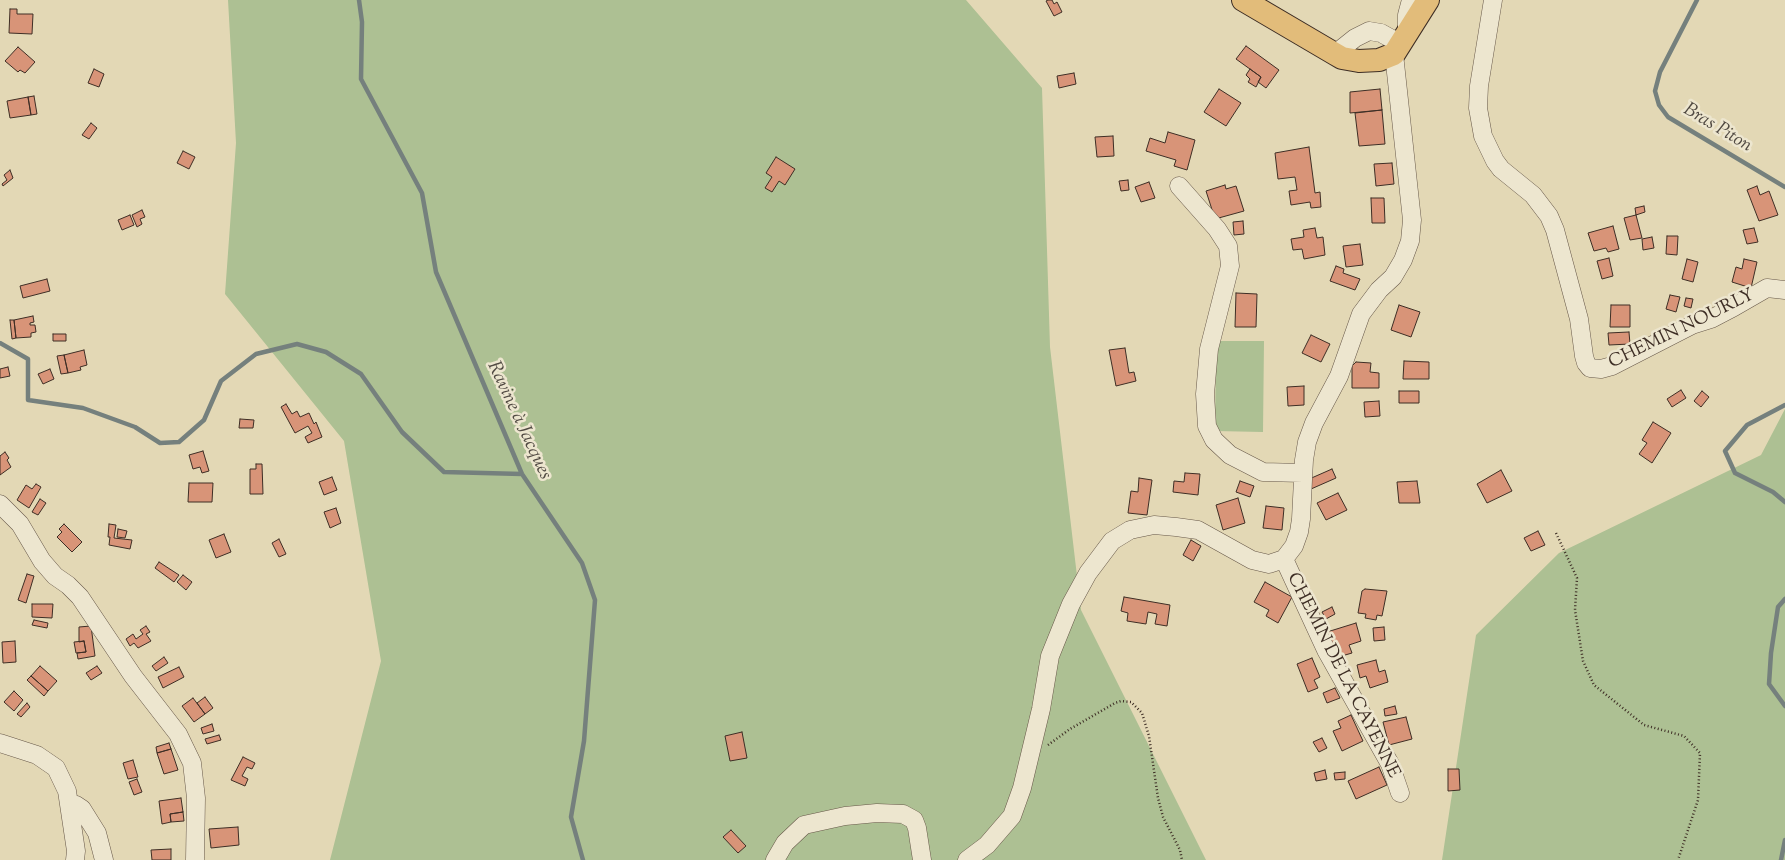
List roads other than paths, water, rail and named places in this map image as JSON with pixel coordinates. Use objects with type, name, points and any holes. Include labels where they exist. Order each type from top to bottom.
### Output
[{"type":"main road","points":[[1243,0],[1342,58],[1359,61],[1379,60],[1401,44],[1428,0]]},
{"type":"street","points":[[967,860],[987,845],[1012,816],[1020,795],[1041,709],[1050,656],[1071,604],[1088,573],[1112,540],[1130,530],[1154,525],[1198,530],[1252,560],[1269,564],[1284,559],[1294,546],[1299,532],[1307,442],[1314,423],[1346,357],[1361,314],[1369,302],[1393,276],[1403,260],[1410,241],[1412,220],[1401,44],[1411,0]]},
{"type":"street","name":"CHEMIN NOURLY","points":[[1493,0],[1478,86],[1478,108],[1483,136],[1501,169],[1533,195],[1549,216],[1555,230],[1579,319],[1584,356],[1590,368],[1601,369],[1612,366],[1692,325],[1711,319],[1734,308],[1768,288],[1785,290]]},
{"type":"street","points":[[1335,54],[1355,38],[1368,31],[1381,33],[1401,44]]},
{"type":"street","points":[[1179,186],[1228,246],[1230,266],[1209,349],[1205,394],[1207,426],[1214,440],[1230,455],[1263,472],[1303,473]]},
{"type":"street","points":[[0,504],[20,524],[42,561],[55,576],[80,597],[133,676],[178,734],[192,763],[196,798],[195,860]]},
{"type":"street","name":"CHEMIN DE LA CAYENNE","points":[[1284,559],[1326,650],[1390,764],[1400,793]]},
{"type":"street","points":[[0,744],[37,755],[56,768],[62,778],[69,804],[76,860]]},
{"type":"street","points":[[69,804],[76,805],[82,809],[97,833],[104,860]]},
{"type":"street","points":[[775,860],[785,843],[804,825],[845,816],[877,813],[903,814],[914,820],[922,860]]},
{"type":"waterway","name":"Ravine à Jacques","points":[[359,0],[362,22],[361,79],[422,193],[436,272],[522,474],[582,563],[595,600],[584,741],[571,817],[583,860]]},
{"type":"waterway","name":"Bras Piton","points":[[1697,0],[1660,72],[1655,91],[1659,105],[1668,117],[1785,187]]},
{"type":"waterway","points":[[0,343],[28,359],[28,400],[83,408],[135,427],[160,443],[179,442],[204,420],[221,381],[256,354],[297,344],[326,352],[361,374],[402,432],[444,472],[522,474]]},
{"type":"waterway","name":"Bras Piton","points":[[1785,405],[1747,425],[1725,451],[1735,473],[1773,492],[1785,502]]},
{"type":"waterway","name":"Bras Piton","points":[[1785,599],[1778,607],[1771,653],[1769,684],[1785,706]]},
{"type":"waterway","name":"Bras Piton","points":[[1781,860],[1785,840]]}]
